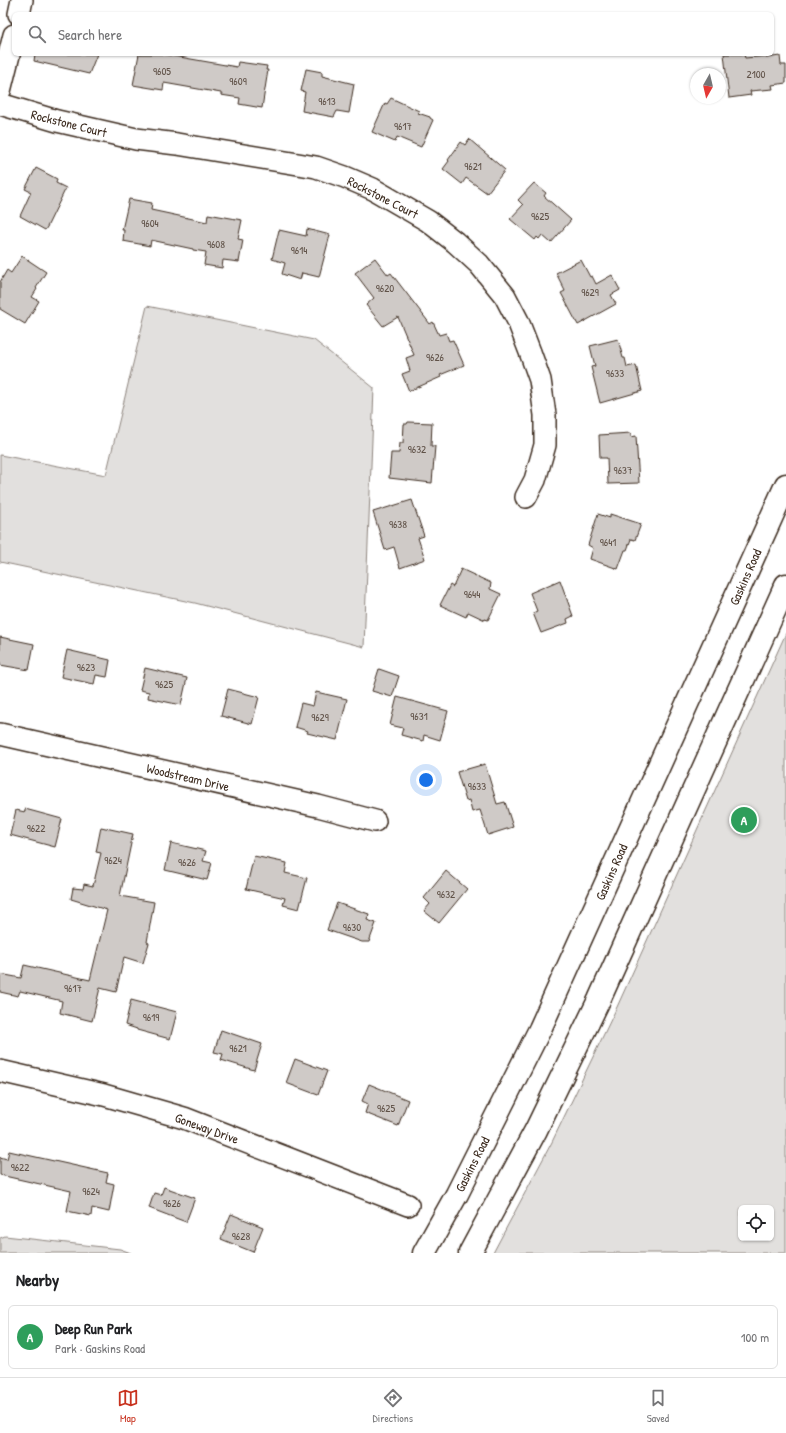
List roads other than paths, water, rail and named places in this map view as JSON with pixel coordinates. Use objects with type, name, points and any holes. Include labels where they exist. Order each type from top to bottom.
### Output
[{"type":"main road","name":"Gaskins Road","points":[[424,1253],[457,1194],[540,1029],[786,485]]},
{"type":"main road","points":[[470,1253],[536,1130],[599,1000],[786,585]]},
{"type":"street","points":[[19,12],[22,0]]},
{"type":"street","points":[[0,91],[12,44]]},
{"type":"street","name":"Rockstone Court","points":[[0,104],[57,121],[136,139],[177,144],[316,168],[345,177],[373,189],[428,221],[455,242],[479,264],[505,296],[518,321],[540,380],[545,415],[545,445],[535,480],[526,497]]},
{"type":"street","name":"Woodstream Drive","points":[[0,734],[318,806],[375,821]]},
{"type":"street","name":"Goneway Drive","points":[[0,1071],[104,1095],[184,1118],[408,1205]]},
{"type":"place","name":"Deep Run Park","points":[[744,820]]}]
